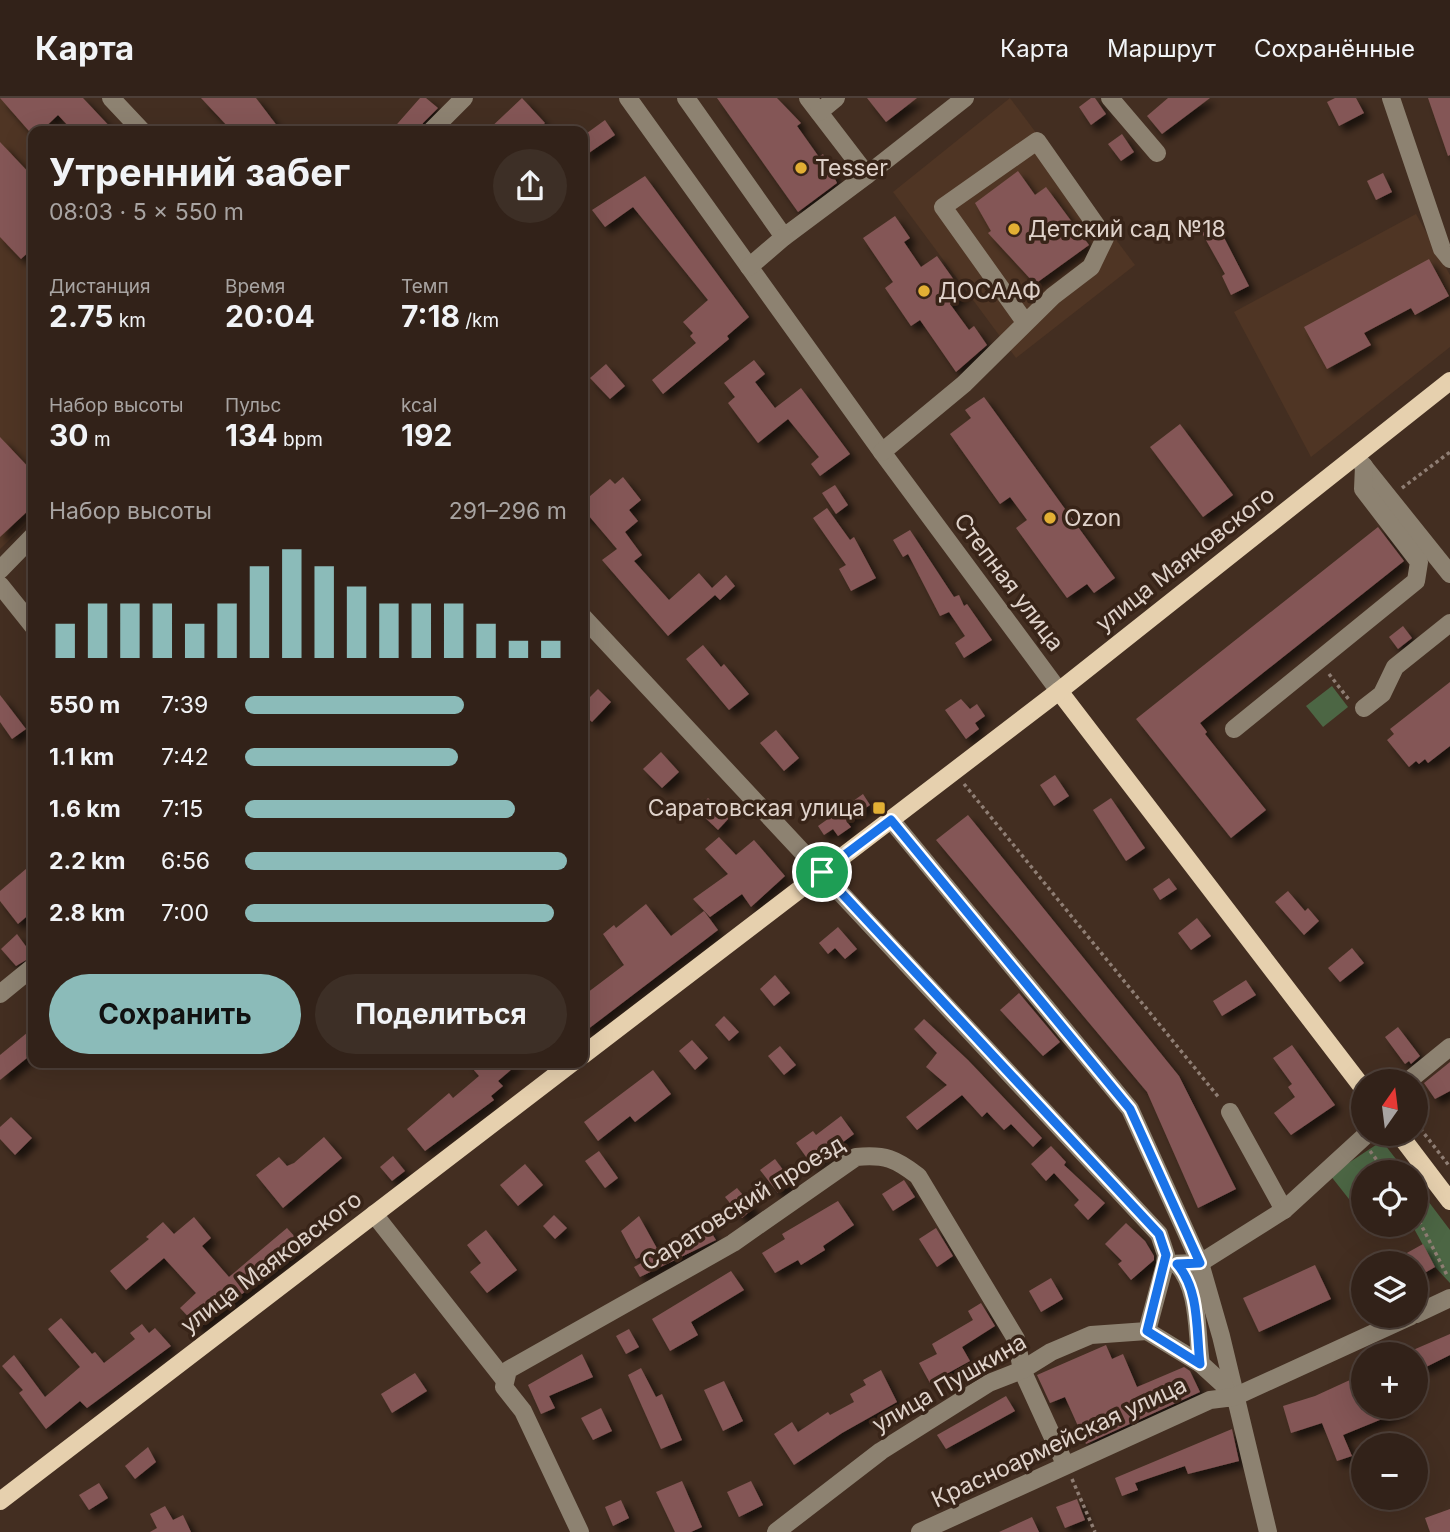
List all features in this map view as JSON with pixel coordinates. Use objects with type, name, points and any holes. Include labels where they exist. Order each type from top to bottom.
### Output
[{"type":"main road","name":"улица Маяковского","points":[[588,1051],[1359,461],[1450,381]]},
{"type":"main road","name":"Степная улица","points":[[1059,691],[1351,1072]]},
{"type":"main road","name":"улица Маяковского","points":[[0,1502],[565,1068]]},
{"type":"main road","points":[[1408,1146],[1450,1201]]},
{"type":"street","points":[[111,98],[137,126]]},
{"type":"street","points":[[436,126],[464,98]]},
{"type":"street","name":"Степная улица","points":[[628,98],[882,452],[1059,691]]},
{"type":"street","points":[[686,98],[784,237]]},
{"type":"street","points":[[836,98],[814,105],[867,175]]},
{"type":"street","points":[[749,267],[965,98]]},
{"type":"street","points":[[1110,98],[1157,153]]},
{"type":"street","points":[[1391,98],[1442,249],[1450,259]]},
{"type":"street","points":[[882,452],[964,384],[1025,322],[1091,267],[1105,238],[1037,141],[943,207],[1025,322]]},
{"type":"street","points":[[1359,461],[1450,574]]},
{"type":"street","points":[[1234,729],[1411,588],[1420,572],[1419,562],[1414,554],[1363,489],[1359,461]]},
{"type":"street","points":[[0,570],[28,541]]},
{"type":"street","points":[[0,585],[28,620]]},
{"type":"street","points":[[588,622],[1159,1234],[1171,1264],[1188,1276],[1195,1306],[1200,1364]]},
{"type":"street","points":[[1364,708],[1382,694],[1395,667],[1450,623]]},
{"type":"street","points":[[891,820],[1130,1109],[1200,1263],[1221,1336],[1231,1397],[1268,1532]]},
{"type":"street","points":[[0,994],[28,971]]},
{"type":"street","points":[[1423,1069],[1450,1047]]},
{"type":"street","points":[[1230,1112],[1284,1210]]},
{"type":"street","points":[[1171,1264],[1200,1263],[1284,1210],[1352,1146]]},
{"type":"street","name":"Саратовский проезд","points":[[503,1378],[508,1370],[527,1358],[733,1243],[856,1157],[881,1155],[918,1176],[1016,1339],[1022,1370],[1065,1464]]},
{"type":"street","points":[[374,1214],[503,1378],[504,1387],[523,1411],[580,1532]]},
{"type":"street","points":[[1171,1264],[1147,1331],[1200,1364],[1224,1385],[1231,1397]]},
{"type":"street","name":"Красноармейская улица","points":[[1428,1308],[1450,1298]]},
{"type":"street","name":"Красноармейская улица","points":[[920,1532],[1210,1400],[1231,1397],[1384,1328]]},
{"type":"street","name":"улица Пушкина","points":[[776,1532],[881,1451],[989,1383],[1022,1370],[1051,1352],[1091,1335],[1147,1331]]},
{"type":"path","points":[[1389,498],[1450,452]]},
{"type":"path","points":[[1319,661],[1359,712],[1364,708]]},
{"type":"path","points":[[954,771],[1230,1112]]},
{"type":"path","points":[[1428,1139],[1450,1167]]},
{"type":"path","points":[[1427,1237],[1448,1277]]},
{"type":"path","points":[[1065,1464],[1095,1532]]},
{"type":"shaded area","points":[[0,98],[32,98],[59,126],[28,126],[28,522],[0,549]]},
{"type":"shaded area","name":"Детский сад №18","points":[[1010,98],[1135,265],[1016,358],[893,192]]},
{"type":"shaded area","points":[[1416,214],[1450,275],[1450,347],[1311,457],[1234,312]]},
{"type":"green space","points":[[1332,686],[1348,707],[1323,727],[1306,706]]},
{"type":"green space","points":[[1374,1146],[1386,1146],[1397,1160],[1353,1160]]},
{"type":"green space","points":[[1351,1161],[1351,1202],[1330,1175]]},
{"type":"green space","points":[[1428,1201],[1450,1230],[1450,1283],[1435,1267],[1419,1237],[1428,1237]]},
{"type":"building","points":[[0,98],[83,98],[109,126],[68,126],[58,115],[46,126],[28,126],[28,130]]},
{"type":"building","points":[[201,98],[256,98],[277,126],[227,126]]},
{"type":"building","points":[[420,98],[426,98],[438,108],[422,126],[395,126]]},
{"type":"building","points":[[522,98],[545,123],[542,126],[492,126]]},
{"type":"building","points":[[717,98],[777,98],[801,123],[797,126],[819,157],[823,154],[837,183],[798,212]]},
{"type":"building","points":[[867,98],[917,98],[886,122]]},
{"type":"building","points":[[1095,98],[1106,114],[1091,125],[1079,107]]},
{"type":"building","points":[[1168,98],[1210,98],[1162,134],[1147,116]]},
{"type":"building","points":[[1335,98],[1356,98],[1364,113],[1339,126],[1327,102]]},
{"type":"building","points":[[1428,98],[1450,98],[1448,156]]},
{"type":"building","points":[[605,120],[615,135],[588,154],[588,132]]},
{"type":"building","points":[[1122,134],[1134,152],[1121,161],[1108,144]]},
{"type":"building","points":[[0,142],[28,172],[28,253],[21,259],[0,237]]},
{"type":"building","points":[[1018,171],[1035,195],[1046,187],[1089,245],[1035,284],[988,233],[991,231],[975,203]]},
{"type":"building","points":[[1383,173],[1392,192],[1376,200],[1367,181]]},
{"type":"building","points":[[645,176],[749,317],[727,336],[729,339],[663,394],[652,380],[696,343],[690,336],[693,333],[683,322],[708,300],[633,207],[605,227],[592,210]]},
{"type":"building","name":"ДОСААФ","points":[[895,216],[910,238],[904,242],[921,267],[937,256],[964,294],[950,304],[969,330],[974,326],[987,345],[956,372],[920,320],[911,326],[885,288],[893,282],[863,238]]},
{"type":"building","points":[[1217,224],[1249,286],[1231,295],[1222,276],[1225,274],[1202,233]]},
{"type":"building","points":[[1429,259],[1449,296],[1415,315],[1411,308],[1364,333],[1371,345],[1327,369],[1304,327]]},
{"type":"building","points":[[754,360],[765,374],[755,382],[775,408],[801,388],[850,454],[820,476],[811,464],[819,457],[788,419],[758,443],[728,403],[735,397],[724,383]]},
{"type":"building","points":[[606,364],[625,386],[610,399],[590,378]]},
{"type":"building","points":[[984,397],[1115,578],[1094,593],[1087,584],[1067,598],[1016,528],[1027,520],[1010,497],[1000,504],[950,434],[971,418],[965,410]]},
{"type":"building","points":[[1180,424],[1233,495],[1203,517],[1150,447]]},
{"type":"building","points":[[0,437],[28,467],[28,511],[0,537]]},
{"type":"building","points":[[623,477],[641,500],[629,510],[638,521],[625,532],[642,555],[634,561],[669,600],[699,573],[712,588],[726,575],[735,586],[720,600],[715,595],[668,636],[602,560],[617,549],[588,517],[588,498],[610,479],[615,484]]},
{"type":"building","points":[[835,485],[848,505],[836,514],[822,493]]},
{"type":"building","points":[[827,508],[850,540],[854,537],[876,578],[851,591],[839,569],[846,565],[813,518]]},
{"type":"building","points":[[1378,527],[1404,561],[1200,723],[1207,732],[1205,734],[1266,810],[1231,838],[1136,719]]},
{"type":"building","points":[[910,530],[954,597],[959,595],[964,606],[967,604],[992,640],[964,658],[955,643],[965,636],[949,612],[940,616],[908,554],[903,557],[893,540]]},
{"type":"building","points":[[1403,626],[1412,638],[1398,649],[1389,637]]},
{"type":"building","points":[[703,645],[721,667],[724,664],[749,694],[729,710],[686,659]]},
{"type":"building","points":[[1450,682],[1450,746],[1428,763],[1425,759],[1419,764],[1416,761],[1409,767],[1387,740],[1394,734],[1390,729]]},
{"type":"building","points":[[598,689],[611,702],[592,722],[588,718],[588,699]]},
{"type":"building","points":[[0,695],[26,729],[12,739],[0,722]]},
{"type":"building","points":[[961,699],[970,709],[977,704],[985,716],[975,723],[979,729],[966,739],[945,710]]},
{"type":"building","points":[[776,730],[799,758],[784,771],[760,743]]},
{"type":"building","points":[[661,752],[679,772],[662,788],[643,769]]},
{"type":"building","points":[[1055,775],[1069,796],[1054,806],[1040,785]]},
{"type":"building","points":[[863,794],[870,805],[847,822],[851,827],[838,836],[833,829],[824,835],[818,826]]},
{"type":"building","points":[[708,798],[729,818],[718,830],[697,810]]},
{"type":"building","points":[[1111,798],[1145,848],[1126,861],[1093,810]]},
{"type":"building","points":[[968,815],[1179,1076],[1236,1189],[1198,1208],[1147,1092],[936,840]]},
{"type":"building","points":[[719,837],[736,855],[754,840],[785,876],[751,907],[742,894],[710,917],[693,899],[728,874],[705,849]]},
{"type":"building","points":[[28,867],[28,915],[18,924],[0,901],[0,891]]},
{"type":"building","points":[[1169,878],[1177,889],[1160,900],[1153,889]]},
{"type":"building","points":[[1288,891],[1305,911],[1308,908],[1319,921],[1304,935],[1275,902]]},
{"type":"building","points":[[646,904],[671,936],[704,911],[718,930],[588,1029],[588,992],[624,965],[603,934],[614,925],[616,928]]},
{"type":"building","points":[[1197,918],[1211,936],[1191,950],[1178,933]]},
{"type":"building","points":[[838,927],[857,949],[845,959],[835,948],[828,954],[819,943]]},
{"type":"building","points":[[17,934],[28,949],[28,959],[16,966],[1,949]]},
{"type":"building","points":[[1352,948],[1364,963],[1340,982],[1328,968]]},
{"type":"building","points":[[775,975],[790,993],[774,1006],[760,989]]},
{"type":"building","points":[[1246,980],[1256,995],[1222,1016],[1213,1001]]},
{"type":"building","points":[[1019,993],[1060,1042],[1043,1056],[1000,1010]]},
{"type":"building","points":[[724,1016],[739,1032],[729,1041],[715,1025]]},
{"type":"building","points":[[924,1019],[968,1060],[1042,1138],[1033,1147],[1011,1124],[1004,1130],[987,1112],[982,1117],[962,1095],[917,1130],[906,1117],[947,1085],[926,1067],[937,1053],[914,1029]]},
{"type":"building","points":[[1398,1027],[1420,1056],[1411,1064],[1409,1061],[1405,1064],[1385,1037]]},
{"type":"building","points":[[28,1032],[28,1057],[0,1080],[0,1055]]},
{"type":"building","points":[[692,1040],[708,1058],[695,1070],[679,1051]]},
{"type":"building","points":[[1292,1045],[1335,1105],[1291,1135],[1274,1113],[1295,1097],[1288,1087],[1292,1084],[1273,1058]]},
{"type":"building","points":[[780,1046],[796,1065],[784,1075],[768,1056]]},
{"type":"building","points":[[1450,1062],[1450,1091],[1435,1099],[1428,1089],[1428,1080]]},
{"type":"building","points":[[472,1068],[513,1068],[498,1081],[503,1086],[491,1096],[494,1100],[425,1151],[407,1129],[449,1093],[453,1098],[479,1076]]},
{"type":"building","points":[[653,1070],[671,1094],[635,1122],[630,1116],[598,1141],[584,1122]]},
{"type":"building","points":[[841,1116],[854,1134],[812,1165],[796,1143],[813,1131],[816,1135]]},
{"type":"building","points":[[11,1117],[32,1138],[15,1155],[0,1139],[0,1127]]},
{"type":"building","points":[[324,1137],[342,1158],[283,1208],[256,1175],[279,1157],[287,1166],[294,1163]]},
{"type":"building","points":[[1051,1146],[1066,1162],[1064,1165],[1105,1203],[1088,1220],[1074,1205],[1079,1200],[1054,1173],[1046,1181],[1031,1164]]},
{"type":"building","points":[[599,1151],[618,1178],[605,1188],[585,1161]]},
{"type":"building","points":[[393,1156],[405,1171],[392,1181],[380,1167]]},
{"type":"building","points":[[775,1159],[792,1182],[778,1193],[760,1170]]},
{"type":"building","points":[[525,1164],[543,1185],[518,1206],[500,1185]]},
{"type":"building","points":[[904,1180],[915,1197],[893,1211],[882,1194]]},
{"type":"building","points":[[737,1188],[754,1208],[742,1218],[725,1197]]},
{"type":"building","points":[[838,1201],[854,1225],[823,1246],[825,1250],[801,1265],[798,1260],[775,1273],[762,1253],[785,1239],[782,1234]]},
{"type":"building","points":[[554,1215],[567,1228],[555,1239],[543,1226]]},
{"type":"building","points":[[639,1216],[659,1252],[706,1224],[716,1240],[640,1277],[634,1267],[647,1260],[644,1255],[636,1259],[621,1231]]},
{"type":"building","points":[[194,1217],[211,1238],[202,1246],[229,1277],[287,1228],[303,1246],[199,1328],[180,1308],[196,1293],[164,1258],[126,1290],[110,1271],[149,1239],[146,1237],[163,1222],[174,1234]]},
{"type":"building","points":[[1126,1223],[1145,1241],[1154,1256],[1154,1260],[1131,1280],[1118,1264],[1122,1261],[1105,1244]]},
{"type":"building","points":[[936,1228],[953,1256],[937,1267],[919,1239]]},
{"type":"building","points":[[486,1230],[517,1270],[487,1293],[470,1272],[481,1263],[467,1245]]},
{"type":"building","points":[[1423,1244],[1427,1251],[1410,1251]]},
{"type":"building","points":[[1428,1254],[1435,1267],[1428,1271]]},
{"type":"building","points":[[1315,1265],[1331,1299],[1259,1332],[1243,1298]]},
{"type":"building","points":[[731,1271],[744,1290],[691,1322],[698,1335],[670,1351],[652,1319]]},
{"type":"building","points":[[1051,1278],[1063,1299],[1041,1312],[1029,1291]]},
{"type":"building","points":[[981,1303],[995,1326],[962,1347],[970,1361],[930,1383],[919,1363],[937,1354],[932,1344],[973,1320],[968,1311]]},
{"type":"building","points":[[61,1318],[92,1354],[95,1352],[104,1363],[135,1339],[130,1333],[142,1324],[149,1333],[155,1328],[171,1346],[87,1408],[80,1401],[46,1429],[19,1393],[23,1390],[2,1366],[14,1355],[45,1397],[80,1367],[48,1329]]},
{"type":"building","points":[[629,1329],[639,1347],[626,1354],[616,1336]]},
{"type":"building","points":[[1450,1334],[1450,1355],[1428,1366],[1428,1344]]},
{"type":"building","points":[[1106,1345],[1112,1359],[1123,1354],[1137,1387],[1184,1367],[1190,1371],[1200,1392],[1086,1444],[1065,1397],[1050,1403],[1037,1375]]},
{"type":"building","points":[[582,1354],[593,1377],[549,1396],[555,1408],[541,1414],[528,1385]]},
{"type":"building","points":[[641,1368],[656,1397],[662,1394],[682,1440],[661,1449],[628,1375]]},
{"type":"building","points":[[881,1370],[897,1402],[842,1433],[794,1465],[774,1434],[792,1422],[798,1432],[828,1412],[830,1415],[854,1402],[850,1394],[866,1385],[863,1380]]},
{"type":"building","points":[[415,1373],[427,1391],[392,1413],[381,1394]]},
{"type":"building","points":[[1351,1380],[1351,1419],[1382,1419],[1343,1435],[1351,1456],[1337,1461],[1322,1423],[1291,1433],[1283,1406],[1315,1396]]},
{"type":"building","points":[[724,1381],[743,1421],[723,1431],[704,1390]]},
{"type":"building","points":[[1006,1396],[1015,1411],[946,1449],[937,1435]]},
{"type":"building","points":[[601,1408],[612,1431],[593,1440],[581,1418]]},
{"type":"building","points":[[1232,1429],[1239,1461],[1188,1474],[1185,1466],[1135,1483],[1138,1490],[1122,1496],[1115,1478]]},
{"type":"building","points":[[148,1447],[156,1462],[135,1479],[125,1466]]},
{"type":"building","points":[[682,1481],[702,1527],[691,1532],[675,1532],[656,1492]]},
{"type":"building","points":[[751,1481],[763,1505],[739,1517],[727,1492]]},
{"type":"building","points":[[99,1483],[108,1498],[89,1510],[79,1495]]},
{"type":"building","points":[[1077,1499],[1085,1520],[1065,1528],[1056,1507]]},
{"type":"building","points":[[621,1500],[629,1518],[613,1526],[605,1507]]},
{"type":"building","points":[[165,1506],[173,1520],[183,1515],[191,1532],[150,1532],[157,1528],[150,1514]]},
{"type":"building","points":[[1450,1509],[1450,1532],[1430,1532],[1425,1518]]},
{"type":"building","points":[[1032,1517],[1039,1532],[999,1532]]},
{"type":"place","name":"Tesser","points":[[801,168]]},
{"type":"place","name":"Детский сад №18","points":[[1014,229]]},
{"type":"place","name":"ДОСААФ","points":[[924,291]]},
{"type":"place","name":"Ozon","points":[[1050,518]]},
{"type":"place","name":"Саратовская улица","points":[[879,808]]},
{"type":"route","points":[[891,820],[1130,1109],[1200,1263],[1177,1264],[1188,1276],[1195,1306],[1200,1364],[1147,1331],[1165,1264],[1166,1255],[1159,1234],[822,872],[891,820]]}]
